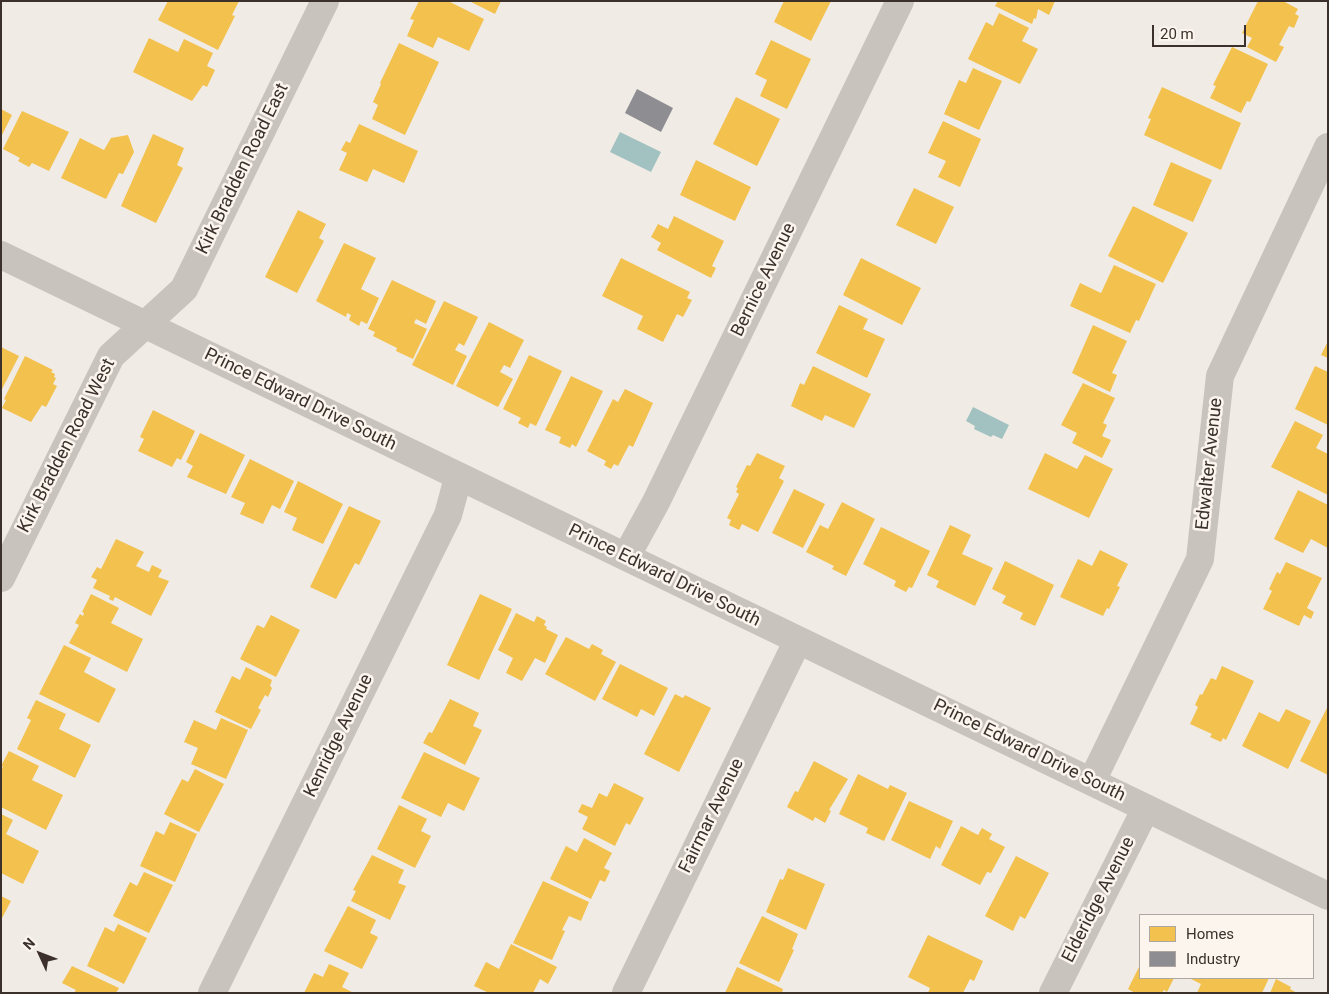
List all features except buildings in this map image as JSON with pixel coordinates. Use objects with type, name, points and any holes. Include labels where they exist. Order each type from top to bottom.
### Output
[{"type":"street","name":"Kirk Bradden Road East","points":[[146,324],[184,289],[325,1]]},
{"type":"street","name":"Bernice Avenue","points":[[626,557],[656,502],[900,1]]},
{"type":"street","name":"Edwalter Avenue","points":[[1092,781],[1200,559],[1220,376],[1328,146]]},
{"type":"street","name":"Prince Edward Drive South","points":[[1,255],[146,324],[458,478],[626,557],[1328,896]]},
{"type":"street","name":"Kirk Bradden Road West","points":[[1,578],[111,356],[146,324]]},
{"type":"street","name":"Kenridge Avenue","points":[[212,993],[448,515],[458,478]]},
{"type":"street","name":"Fairmar Avenue","points":[[626,993],[798,640]]},
{"type":"street","name":"Elderidge Avenue","points":[[1053,993],[1146,808]]},
{"type":"water","points":[[620,132],[661,152],[651,172],[610,152]]},
{"type":"water","points":[[973,407],[1009,425],[1002,439],[993,435],[991,437],[974,429],[975,426],[966,421]]}]
